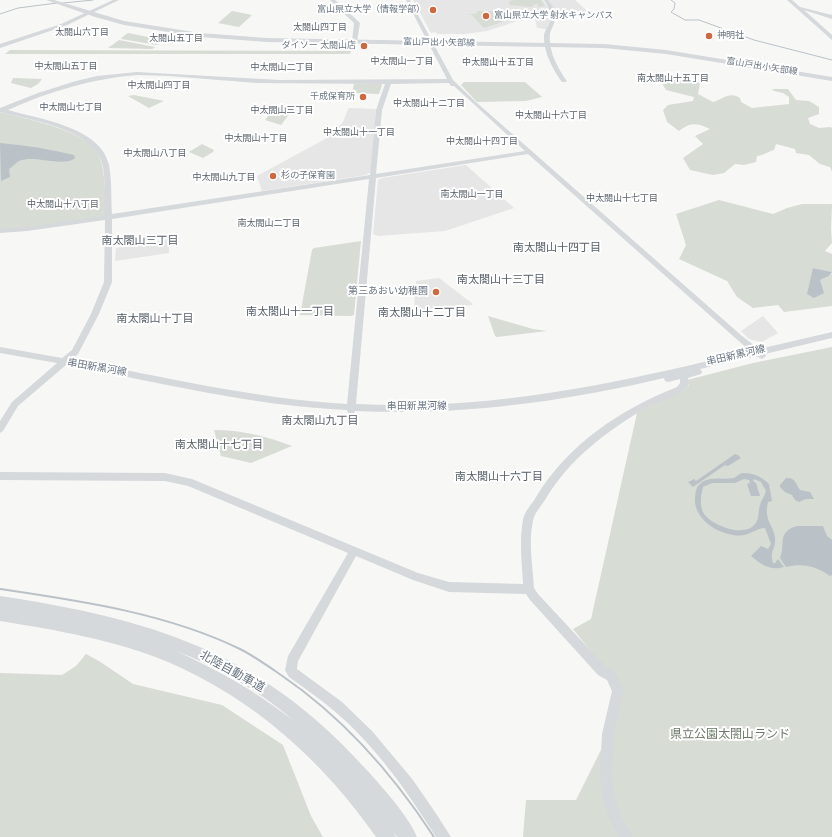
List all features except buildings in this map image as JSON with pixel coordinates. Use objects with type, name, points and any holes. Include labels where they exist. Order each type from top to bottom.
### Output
[{"type":"highway","name":"北陸自動車道","points":[[0,603],[73,615],[143,632],[201,654],[234,670],[266,689],[314,727],[369,783],[408,837]]},
{"type":"highway","name":"北陸自動車道","points":[[0,614],[69,626],[137,644],[170,656],[225,682],[273,714],[304,740],[356,795],[387,837]]},
{"type":"main road","name":"富山戸出小矢部線","points":[[49,0],[89,14],[137,26],[200,35],[256,39],[604,46],[666,52],[832,79]]},
{"type":"street","points":[[0,46],[45,32],[89,14],[116,0]]},
{"type":"street","points":[[332,0],[357,23],[354,41]]},
{"type":"street","points":[[408,0],[453,85],[469,103],[757,354]]},
{"type":"street","points":[[546,0],[550,6],[554,18],[547,34],[547,45],[557,71],[564,81]]},
{"type":"street","points":[[789,0],[832,38]]},
{"type":"street","points":[[798,7],[832,18]]},
{"type":"street","points":[[1,110],[73,83],[112,75],[158,74],[255,81],[452,81],[470,100],[757,354]]},
{"type":"street","points":[[351,409],[374,177],[379,110],[389,82]]},
{"type":"street","points":[[0,429],[16,404],[75,352],[96,314],[108,282],[109,217],[106,165],[102,154],[94,144],[80,134],[65,128],[1,110]]},
{"type":"street","points":[[0,231],[27,229],[109,217],[526,153]]},
{"type":"street","name":"串田新黒河線","points":[[0,350],[230,398],[316,409],[351,409],[449,407],[570,394],[757,354],[832,335]]},
{"type":"street","name":"串田新黒河線","points":[[351,409],[440,412],[508,408],[572,399],[683,376],[757,354],[832,340]]},
{"type":"street","name":"串田新黒河線","points":[[0,355],[62,364]]},
{"type":"street","points":[[626,837],[614,816],[608,794],[606,773],[608,734],[618,691],[611,676],[602,671],[534,597],[529,589],[526,538],[528,519],[549,484],[569,460],[593,438],[613,423],[650,401],[680,389],[685,384],[683,376]]},
{"type":"street","points":[[0,476],[165,478],[182,480],[268,514],[417,577],[449,587],[529,589]]},
{"type":"street","points":[[354,551],[292,660],[291,670],[337,706],[360,727],[382,751],[422,802],[444,837]]},
{"type":"shaded area","name":"富山県立大学 射水キャンパス","points":[[413,0],[543,0],[551,12],[551,19],[546,29],[537,28],[535,19],[521,20],[487,31],[465,34],[437,34],[436,32],[431,33]]},
{"type":"shaded area","points":[[548,0],[575,0],[593,16],[556,16]]},
{"type":"shaded area","points":[[348,109],[376,109],[371,172],[366,175],[262,191],[257,176],[327,138],[343,122]]},
{"type":"shaded area","points":[[0,143],[56,151],[74,155],[75,158],[64,162],[33,159],[19,161],[9,169],[10,177],[1,181]]},
{"type":"shaded area","points":[[466,165],[514,208],[445,231],[378,236],[373,234],[378,180],[382,178]]},
{"type":"shaded area","points":[[169,239],[169,253],[115,261],[116,248]]},
{"type":"shaded area","points":[[813,268],[832,272],[829,276],[820,280],[824,293],[814,298],[807,294]]},
{"type":"shaded area","name":"第三あおい幼稚園","points":[[439,278],[473,304],[414,309],[416,281]]},
{"type":"shaded area","points":[[763,316],[778,333],[762,342],[749,339],[741,331]]},
{"type":"shaded area","points":[[735,454],[741,458],[728,466],[725,465],[693,487],[688,482],[694,479],[696,481]]},
{"type":"shaded area","points":[[742,473],[757,476],[769,484],[772,501],[768,502],[767,515],[775,537],[772,559],[773,563],[775,563],[778,559],[784,567],[770,568],[751,556],[761,546],[768,549],[771,544],[765,528],[761,528],[743,535],[733,535],[719,531],[712,527],[697,511],[695,497],[697,488],[701,483],[712,479],[730,479]],"holes":[[[744,479],[749,480],[750,483],[747,484],[751,496],[760,496],[756,483],[753,481],[754,479],[761,482],[766,491],[759,508],[757,522],[752,527],[741,530],[726,528],[713,522],[704,514],[701,504],[703,487],[712,483],[735,483]]]},
{"type":"shaded area","points":[[786,478],[793,480],[800,490],[810,492],[814,499],[806,499],[799,502],[795,500],[792,495],[785,492],[780,487]]},
{"type":"shaded area","points":[[797,526],[823,526],[827,536],[832,540],[832,575],[830,576],[820,570],[804,565],[786,567],[780,558],[784,535],[790,529]]},
{"type":"green space","points":[[541,0],[545,6],[538,7],[538,4],[533,5],[533,7],[509,5],[510,1]]},
{"type":"green space","points":[[232,11],[252,15],[239,27],[218,23]]},
{"type":"green space","points":[[478,11],[503,11],[505,21],[484,28],[472,15],[468,14],[476,14]]},
{"type":"green space","points":[[128,33],[164,41],[156,45],[121,38]]},
{"type":"green space","points":[[119,40],[156,47],[152,49],[108,48]]},
{"type":"green space","points":[[10,50],[351,51],[350,54],[5,54]]},
{"type":"green space","points":[[671,76],[698,82],[700,84],[698,94],[713,102],[726,96],[733,95],[740,98],[741,102],[752,108],[789,104],[789,97],[772,89],[788,89],[796,100],[809,101],[819,107],[819,114],[808,118],[810,124],[819,128],[831,127],[832,129],[832,172],[830,167],[820,164],[809,155],[796,153],[795,149],[776,144],[774,150],[757,156],[756,162],[744,165],[735,164],[724,173],[713,175],[690,170],[683,158],[703,144],[695,136],[710,129],[694,124],[679,131],[667,122],[663,110],[668,105],[693,101],[694,97],[666,90],[663,85],[663,79]]},
{"type":"green space","points":[[13,78],[42,79],[38,84],[31,88],[11,83]]},
{"type":"green space","points":[[464,82],[525,82],[542,97],[526,101],[477,102],[461,85]]},
{"type":"green space","points":[[354,84],[382,85],[379,94],[352,93]]},
{"type":"green space","points":[[134,95],[164,101],[149,108],[128,96]]},
{"type":"green space","points":[[0,112],[40,122],[70,132],[83,139],[93,147],[99,156],[103,170],[106,217],[0,231]]},
{"type":"green space","points":[[291,112],[281,125],[265,120],[269,115],[279,116],[281,113]]},
{"type":"green space","points":[[202,144],[214,150],[213,152],[203,158],[189,152]]},
{"type":"green space","points":[[719,200],[773,214],[802,204],[832,204],[832,243],[825,251],[832,254],[832,272],[813,268],[820,280],[832,273],[832,306],[784,312],[778,305],[753,308],[737,297],[727,281],[679,259],[686,245],[676,214]]},
{"type":"green space","points":[[361,241],[354,315],[300,315],[312,250],[314,248]]},
{"type":"green space","points":[[488,316],[533,329],[547,331],[497,337],[495,336]]},
{"type":"green space","name":"県立公園太閤山ランド","points":[[832,347],[832,837],[523,837],[526,800],[576,800],[605,742],[623,694],[611,676],[573,629],[591,619],[637,413],[653,403],[682,391],[689,385],[687,380],[753,363]]},
{"type":"green space","points":[[214,430],[253,434],[292,446],[251,463],[221,456]]},
{"type":"green space","points":[[86,654],[133,684],[222,705],[283,745],[311,816],[323,837],[0,837],[0,673],[62,675],[76,666]]},
{"type":"waterway","points":[[63,3],[93,0]]},
{"type":"waterway","points":[[671,0],[675,3],[674,9],[671,12],[685,20],[699,20],[754,40],[832,60]]},
{"type":"waterway","points":[[0,14],[18,8],[57,3]]},
{"type":"waterway","points":[[0,589],[61,598],[153,617],[183,626],[240,649],[266,665],[304,692],[326,710],[366,748],[402,791],[434,837]]},
{"type":"place","name":"富山県立大学（情報学部）","points":[[433,10]]},
{"type":"place","name":"富山県立大学 射水キャンパス","points":[[486,16]]},
{"type":"place","name":"神明社","points":[[709,36]]},
{"type":"place","name":"ダイソー 太閤山店","points":[[364,46]]},
{"type":"place","name":"千成保育所","points":[[363,97]]},
{"type":"place","name":"杉の子保育園","points":[[273,176]]},
{"type":"place","name":"第三あおい幼稚園","points":[[436,292]]},
{"type":"district","name":"太閤山四丁目","points":[[320,28]]},
{"type":"district","name":"太閤山六丁目","points":[[82,33]]},
{"type":"district","name":"太閤山五丁目","points":[[176,39]]},
{"type":"district","name":"中太閤山一丁目","points":[[402,62]]},
{"type":"district","name":"中太閤山十五丁目","points":[[498,63]]},
{"type":"district","name":"中太閤山五丁目","points":[[66,67]]},
{"type":"district","name":"中太閤山二丁目","points":[[282,68]]},
{"type":"district","name":"南太閤山十五丁目","points":[[673,79]]},
{"type":"district","name":"中太閤山四丁目","points":[[159,86]]},
{"type":"district","name":"中太閤山十二丁目","points":[[429,104]]},
{"type":"district","name":"中太閤山七丁目","points":[[71,108]]},
{"type":"district","name":"中太閤山三丁目","points":[[282,111]]},
{"type":"district","name":"中太閤山十六丁目","points":[[551,116]]},
{"type":"district","name":"中太閤山十一丁目","points":[[359,133]]},
{"type":"district","name":"中太閤山十丁目","points":[[256,139]]},
{"type":"district","name":"中太閤山十四丁目","points":[[482,142]]},
{"type":"district","name":"中太閤山八丁目","points":[[155,154]]},
{"type":"district","name":"中太閤山九丁目","points":[[224,178]]},
{"type":"district","name":"南太閤山一丁目","points":[[472,195]]},
{"type":"district","name":"中太閤山十七丁目","points":[[622,199]]},
{"type":"district","name":"中太閤山十八丁目","points":[[63,205]]},
{"type":"district","name":"南太閤山二丁目","points":[[269,224]]},
{"type":"district","name":"南太閤山三丁目","points":[[140,241]]},
{"type":"district","name":"南太閤山十四丁目","points":[[557,248]]},
{"type":"district","name":"南太閤山十三丁目","points":[[501,280]]},
{"type":"district","name":"南太閤山十一丁目","points":[[290,312]]},
{"type":"district","name":"南太閤山十二丁目","points":[[422,313]]},
{"type":"district","name":"南太閤山十丁目","points":[[155,319]]},
{"type":"district","name":"南太閤山九丁目","points":[[320,421]]},
{"type":"district","name":"南太閤山十七丁目","points":[[219,445]]},
{"type":"district","name":"南太閤山十六丁目","points":[[499,477]]}]
